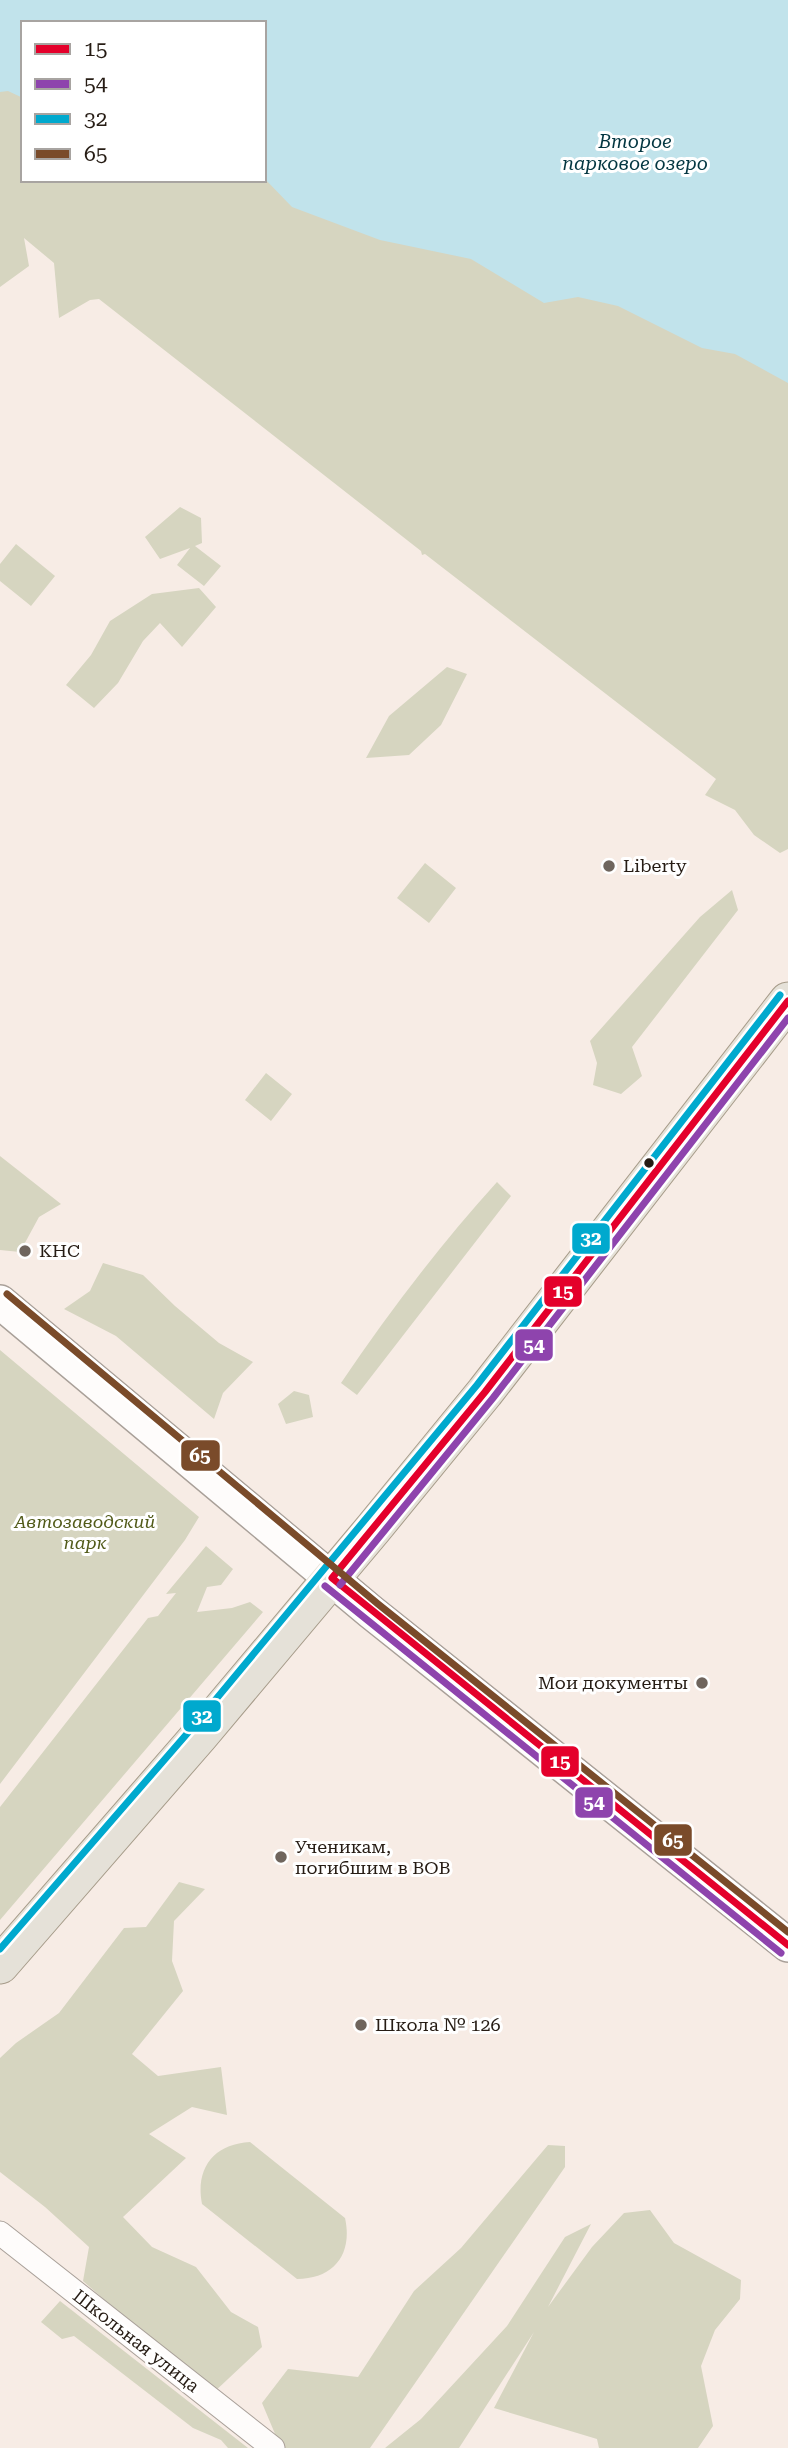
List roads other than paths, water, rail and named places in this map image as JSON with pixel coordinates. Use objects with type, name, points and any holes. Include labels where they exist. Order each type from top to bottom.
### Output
[{"type":"main road","points":[[0,1965],[332,1578],[485,1392],[788,1002]]},
{"type":"main road","points":[[0,1302],[332,1578],[788,1945]]},
{"type":"street","name":"Школьная улица","points":[[4,2245],[273,2448]]},
{"type":"water","name":"Второе парковое озеро","points":[[0,0],[788,0],[788,383],[735,354],[702,348],[618,306],[578,297],[544,303],[471,259],[380,240],[292,207],[266,180],[266,21],[21,21],[21,97],[8,91],[0,92]]},
{"type":"place","name":"Liberty","points":[[609,866]]},
{"type":"place","name":"КНС","points":[[25,1251]]},
{"type":"place","name":"Мои документы","points":[[702,1683]]},
{"type":"place","name":"Ученикам, погибшим в ВОВ","points":[[281,1857]]},
{"type":"place","name":"Школа № 126","points":[[361,2025]]},
{"type":"park label","name":"Автозаводский парк","points":[[85,1532]]}]
